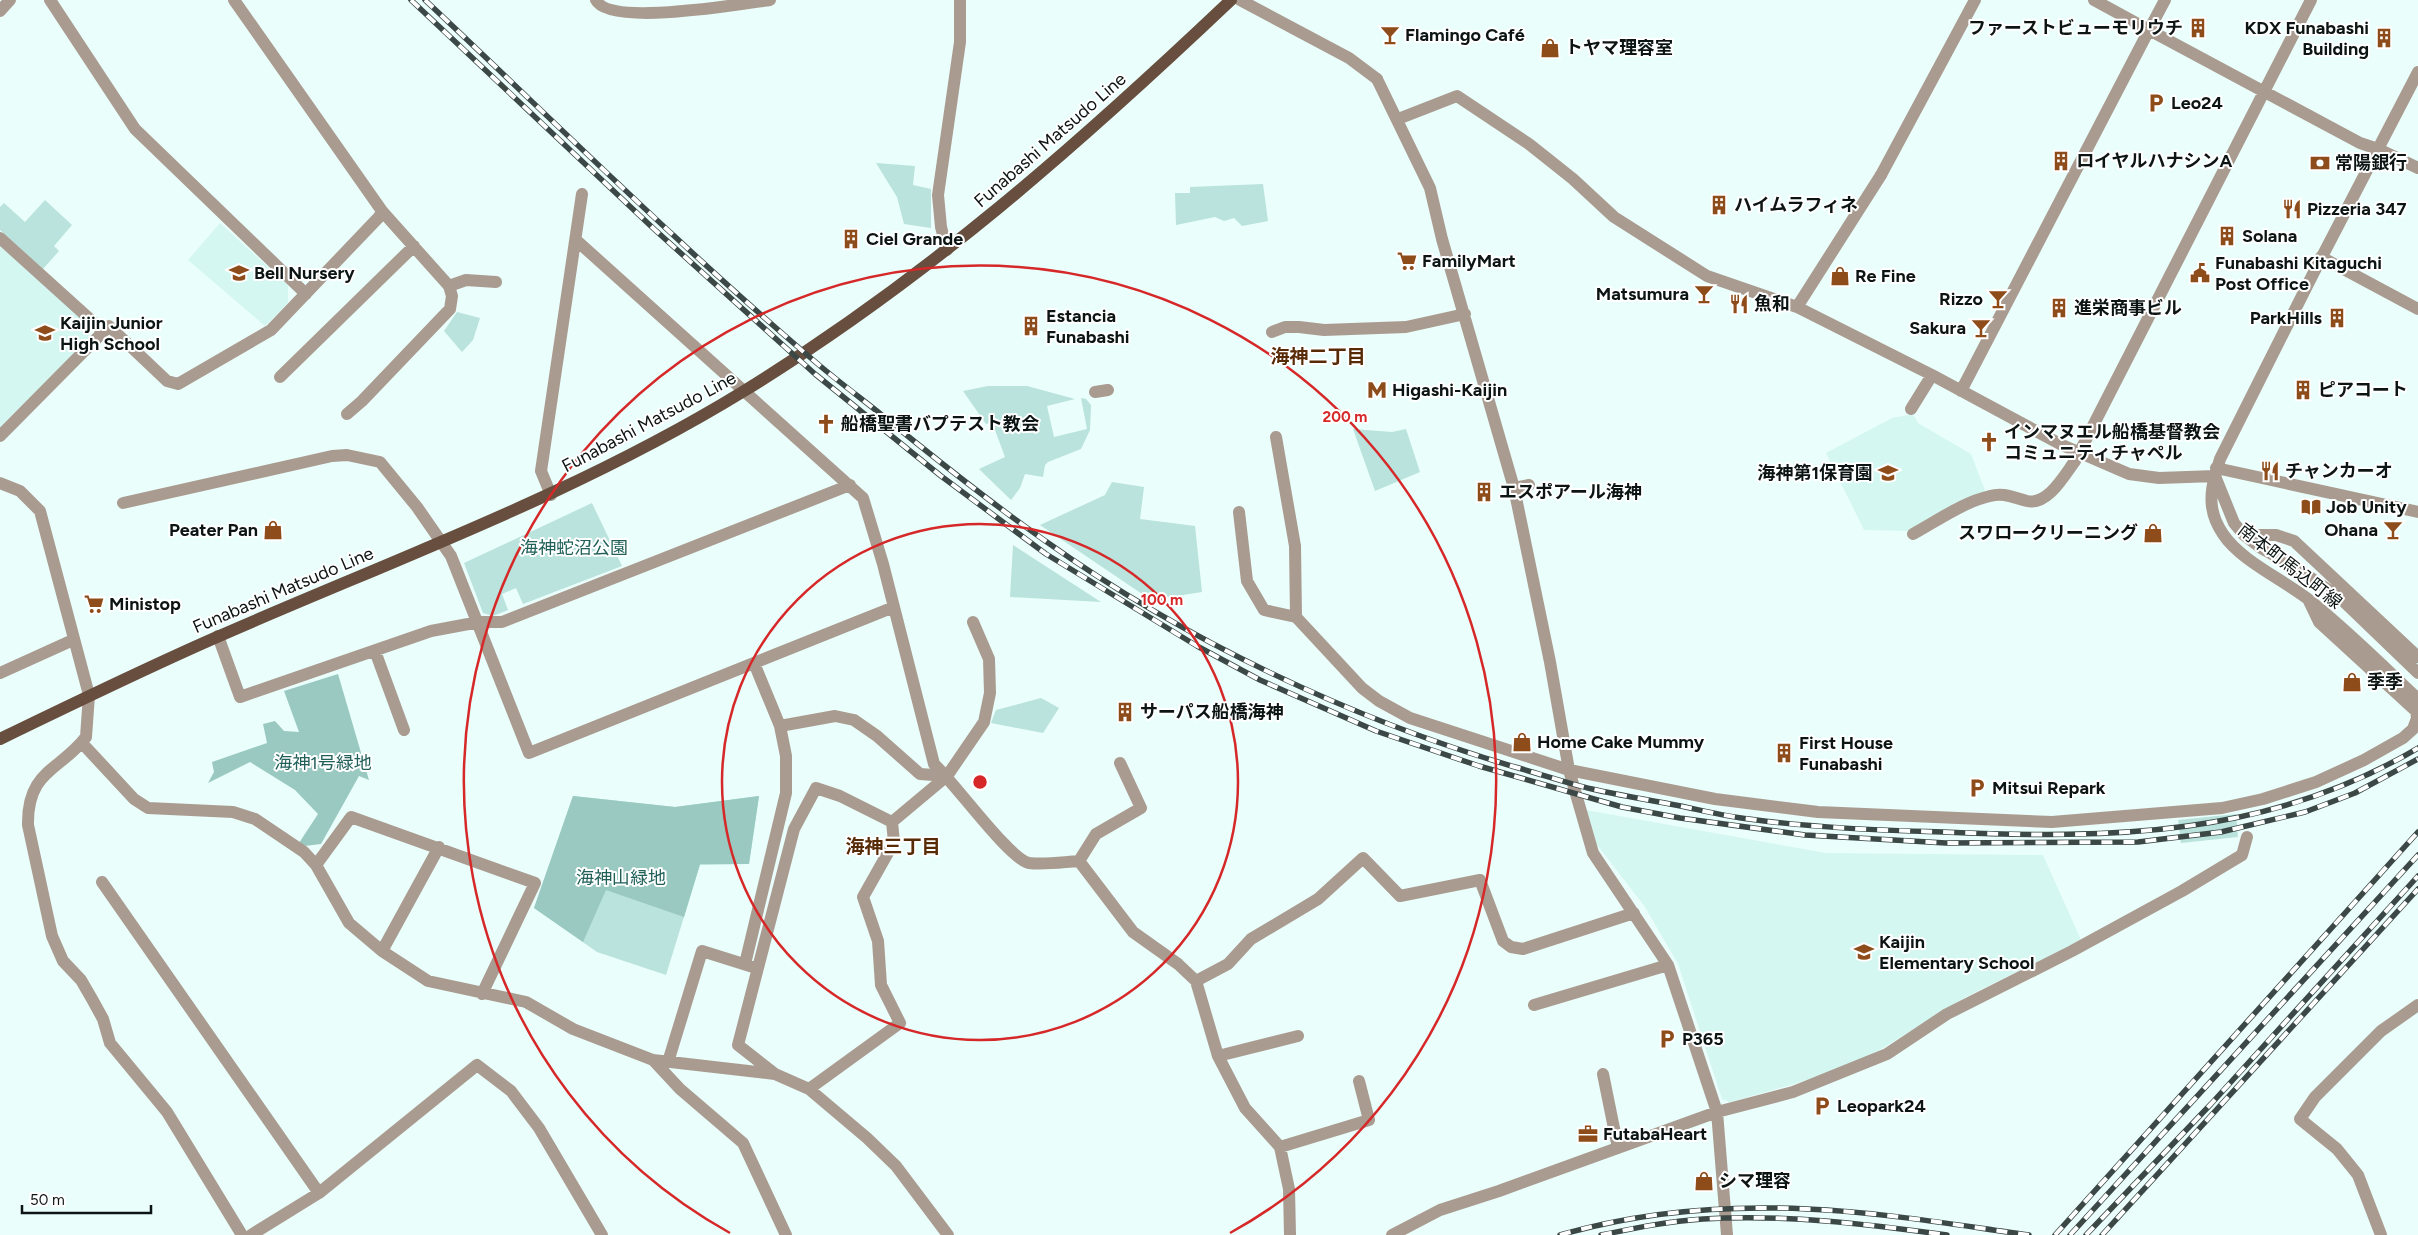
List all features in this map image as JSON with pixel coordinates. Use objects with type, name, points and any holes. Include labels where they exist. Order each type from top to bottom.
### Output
[{"type":"main road","name":"Funabashi Matsudo Line","points":[[0,740],[89,695],[218,636],[551,495],[745,391],[879,301],[947,250],[1060,158],[1231,0]]},
{"type":"street","points":[[0,11],[10,0]]},
{"type":"street","points":[[50,0],[135,129],[306,294]]},
{"type":"street","points":[[234,0],[382,211],[449,286],[452,296],[450,309],[362,401],[346,414]]},
{"type":"street","points":[[596,0],[599,6],[609,10],[656,13],[770,0]]},
{"type":"street","points":[[947,250],[940,227],[938,195],[960,42],[960,0]]},
{"type":"street","points":[[1240,0],[1348,58],[1377,79],[1430,188],[1514,488],[1550,662],[1569,770],[1593,853],[1668,965],[1718,1112],[1726,1235]]},
{"type":"street","points":[[1797,307],[1881,175],[1975,0]]},
{"type":"street","points":[[2094,0],[2360,143],[2378,149],[2418,168]]},
{"type":"street","points":[[1961,392],[2165,0]]},
{"type":"street","points":[[1914,534],[1976,500],[1990,495],[2003,494],[2028,502],[2051,494],[2079,452],[2311,0]]},
{"type":"street","points":[[2216,472],[2321,257],[2418,72]]},
{"type":"street","points":[[1398,119],[1457,96],[1529,144],[1573,179],[1614,217],[1707,276],[1797,307],[2079,452],[2139,476],[2187,478],[2216,472],[2418,512]]},
{"type":"street","points":[[551,495],[541,472],[582,194]]},
{"type":"street","points":[[0,436],[109,326],[168,381],[178,384],[270,330],[306,294],[382,211]]},
{"type":"street","points":[[0,238],[103,331]]},
{"type":"street","points":[[576,240],[863,498],[894,607],[934,764],[947,776],[1010,850],[1027,863],[1079,861]]},
{"type":"street","points":[[280,377],[414,246]]},
{"type":"street","points":[[2321,257],[2418,309]]},
{"type":"street","points":[[449,286],[466,280],[496,282]]},
{"type":"street","points":[[1272,332],[1285,327],[1324,330],[1406,327],[1465,314]]},
{"type":"street","points":[[1911,409],[1932,375]]},
{"type":"street","points":[[1276,437],[1295,546],[1296,618]]},
{"type":"street","points":[[123,503],[332,456],[347,455],[380,462],[418,507],[451,556],[530,753],[894,607]]},
{"type":"street","name":"南本町馬込町線","points":[[2216,472],[2234,523],[2244,534],[2261,548],[2292,565],[2339,597],[2418,673]]},
{"type":"street","name":"南本町馬込町線","points":[[2216,472],[2210,494],[2213,511],[2222,533],[2232,546],[2308,599],[2418,699]]},
{"type":"street","points":[[0,483],[20,491],[40,511],[89,695],[89,720],[86,737],[82,743],[43,775],[28,809],[28,825],[52,936],[63,961],[81,980],[96,1005],[103,1019],[110,1043],[167,1112],[242,1235]]},
{"type":"street","points":[[218,636],[240,697],[431,631],[479,622],[502,622],[850,485]]},
{"type":"street","points":[[1514,488],[1529,486]]},
{"type":"street","points":[[1238,512],[1250,588],[1264,610],[1296,618],[1362,688],[1396,712],[1569,770],[1715,800],[1818,812],[2052,822],[2222,808],[2263,799],[2316,782],[2364,760],[2403,738],[2413,729],[2417,718],[2416,711],[2318,622],[2308,599]]},
{"type":"street","points":[[2244,534],[2276,535],[2294,541],[2418,658]]},
{"type":"street","points":[[892,822],[947,776],[984,722],[990,693],[989,659],[973,622]]},
{"type":"street","points":[[0,673],[73,640]]},
{"type":"street","points":[[375,651],[404,730]]},
{"type":"street","points":[[745,964],[786,793],[786,756],[780,726],[754,663]]},
{"type":"street","points":[[780,726],[835,716],[854,720],[877,736],[920,774],[947,776]]},
{"type":"street","points":[[82,743],[134,798],[148,808],[233,812],[255,819],[304,852],[316,865],[349,923],[382,951],[428,981],[526,1002],[573,1030],[653,1060],[774,1074]]},
{"type":"street","points":[[1079,861],[1096,834],[1141,808],[1120,763]]},
{"type":"street","points":[[892,822],[840,796],[816,788],[794,829],[738,1044],[774,1074],[809,1089],[896,1166],[948,1235]]},
{"type":"street","points":[[316,865],[350,817],[439,847],[535,883],[482,994]]},
{"type":"street","points":[[809,1089],[900,1024],[881,985],[878,941],[864,897],[894,842],[892,822]]},
{"type":"street","points":[[1392,1235],[1440,1210],[1718,1112],[1793,1092],[1887,1054],[1947,1014],[2072,951],[2182,891],[2242,855],[2247,837]]},
{"type":"street","points":[[382,951],[439,847]]},
{"type":"street","points":[[1196,981],[1228,964],[1251,939],[1318,899],[1363,858],[1400,896],[1480,880],[1503,941],[1510,947],[1523,949],[1634,913]]},
{"type":"street","points":[[1079,861],[1133,932],[1178,964],[1196,981],[1218,1056],[1245,1108],[1280,1147],[1289,1189],[1290,1235]]},
{"type":"street","points":[[102,882],[319,1193]]},
{"type":"street","points":[[668,1062],[702,951],[758,968]]},
{"type":"street","points":[[1534,1005],[1668,965]]},
{"type":"street","points":[[2381,1235],[2358,1175],[2337,1148],[2300,1119],[2314,1097],[2381,1032],[2418,1005]]},
{"type":"street","points":[[1218,1056],[1298,1036]]},
{"type":"street","points":[[653,1060],[680,1090],[743,1142],[786,1235]]},
{"type":"street","points":[[251,1235],[319,1193],[477,1064],[511,1091],[528,1113],[602,1235]]},
{"type":"street","points":[[1603,1074],[1618,1148]]},
{"type":"street","points":[[1280,1147],[1369,1120],[1359,1081]]},
{"type":"shaded area","name":"Bell Nursery","points":[[220,223],[288,285],[288,303],[265,326],[188,260]]},
{"type":"shaded area","name":"Kaijin Junior High School","points":[[0,246],[90,326],[89,339],[0,427]]},
{"type":"shaded area","points":[[1913,414],[1918,423],[1971,454],[1986,493],[1911,531],[1864,530],[1826,453],[1892,418]]},
{"type":"shaded area","name":"Kaijin Elementary School","points":[[1586,810],[1826,853],[2043,855],[2081,940],[1966,997],[1883,1048],[1853,1064],[1791,1085],[1730,1102],[1722,1099],[1678,964],[1645,907],[1594,841]]},
{"type":"green space","points":[[876,163],[915,166],[913,185],[931,189],[931,228],[904,224],[897,197]]},
{"type":"green space","points":[[1263,184],[1268,221],[1242,226],[1234,218],[1224,221],[1215,217],[1176,225],[1175,193],[1190,193],[1190,187]]},
{"type":"green space","points":[[45,200],[72,225],[54,246],[59,251],[43,269],[0,230],[0,207],[4,203],[25,222]]},
{"type":"green space","points":[[457,312],[480,318],[473,340],[462,352],[444,331]]},
{"type":"green space","points":[[988,386],[1027,386],[1075,399],[1047,406],[1054,437],[1087,429],[1081,398],[1086,399],[1091,405],[1090,430],[1081,449],[1048,462],[1045,465],[1043,477],[1025,474],[1020,488],[1011,500],[979,469],[1005,457],[992,422],[986,424],[963,391]]},
{"type":"green space","points":[[1353,429],[1392,432],[1406,429],[1420,472],[1375,491]]},
{"type":"green space","points":[[1112,482],[1144,487],[1140,519],[1195,526],[1202,592],[1151,600],[1040,525],[1105,495]]},
{"type":"green space","name":"海神蛇沼公園","points":[[592,503],[622,566],[523,604],[516,588],[502,594],[508,610],[493,616],[483,613],[464,563]]},
{"type":"green space","points":[[1013,545],[1101,602],[1010,597]]},
{"type":"green space","name":"海神1号緑地","points":[[338,674],[369,780],[359,776],[321,844],[305,846],[299,843],[318,814],[295,790],[250,762],[208,783],[214,772],[212,762],[267,743],[263,724],[275,721],[284,731],[299,732],[284,691]]},
{"type":"green space","points":[[1041,698],[1059,708],[1043,733],[991,723],[996,710]]},
{"type":"green space","name":"海神山緑地","points":[[573,796],[675,807],[759,796],[749,864],[700,865],[666,975],[597,952],[534,908]]},
{"type":"green space","name":"海神山緑地","points":[[573,796],[675,807],[759,796],[749,864],[700,864],[684,917],[606,890],[583,942],[534,908]]},
{"type":"green space","points":[[2236,814],[2238,837],[2181,843],[2178,820]]},
{"type":"railway","points":[[411,0],[654,229],[815,374],[941,476],[1046,554],[1197,646],[1260,680],[1376,731],[1479,766],[1622,807],[1680,818],[1805,835],[1946,843],[2138,842],[2221,832],[2305,812],[2355,793],[2418,759]]},
{"type":"railway","points":[[425,0],[668,231],[768,321],[829,373],[989,500],[1097,576],[1211,643],[1270,673],[1331,700],[1453,748],[1582,787],[1729,816],[1797,825],[2006,834],[2128,832],[2188,826],[2246,816],[2304,800],[2361,777],[2418,748]]},
{"type":"railway","points":[[2055,1235],[2418,832]]},
{"type":"railway","points":[[2070,1235],[2418,855]]},
{"type":"railway","points":[[2086,1235],[2211,1104],[2418,876]]},
{"type":"railway","points":[[2102,1235],[2418,889]]},
{"type":"railway","points":[[1560,1235],[1590,1227],[1651,1216],[1714,1209],[1745,1208],[1863,1213],[2029,1235]]},
{"type":"railway","points":[[1601,1235],[1678,1221],[1734,1218],[1825,1221],[1947,1235]]},
{"type":"place","name":"ファーストビューモリウチ","points":[[2198,28]]},
{"type":"place","name":"Flamingo Café","points":[[1390,35]]},
{"type":"place","name":"KDX Funabashi Building","points":[[2384,38]]},
{"type":"place","name":"トヤマ理容室","points":[[1550,48]]},
{"type":"place","name":"Leo24","points":[[2156,103]]},
{"type":"place","name":"ロイヤルハナシンA","points":[[2061,161]]},
{"type":"place","name":"常陽銀行","points":[[2320,163]]},
{"type":"place","name":"ハイムラフィネ","points":[[1719,205]]},
{"type":"place","name":"Pizzeria 347","points":[[2292,209]]},
{"type":"place","name":"Solana","points":[[2227,236]]},
{"type":"place","name":"Ciel Grande","points":[[851,239]]},
{"type":"place","name":"FamilyMart","points":[[1407,261]]},
{"type":"place","name":"Bell Nursery","points":[[239,273]]},
{"type":"place","name":"Funabashi Kitaguchi Post Office","points":[[2200,273]]},
{"type":"place","name":"Re Fine","points":[[1840,276]]},
{"type":"place","name":"Matsumura","points":[[1704,294]]},
{"type":"place","name":"Rizzo","points":[[1998,299]]},
{"type":"place","name":"魚和","points":[[1739,304]]},
{"type":"place","name":"進栄商事ビル","points":[[2059,308]]},
{"type":"place","name":"ParkHills","points":[[2337,318]]},
{"type":"place","name":"Estancia Funabashi","points":[[1031,326]]},
{"type":"place","name":"Sakura","points":[[1981,328]]},
{"type":"place","name":"Kaijin Junior High School","points":[[45,333]]},
{"type":"place","name":"Higashi-Kaijin","points":[[1377,390]]},
{"type":"place","name":"ピアコート","points":[[2303,390]]},
{"type":"place","name":"船橋聖書バプテスト教会","points":[[826,424]]},
{"type":"place","name":"インマヌエル船橋基督教会 コミュニティチャペル","points":[[1989,442]]},
{"type":"place","name":"チャンカーオ","points":[[2270,471]]},
{"type":"place","name":"海神第1保育園","points":[[1888,473]]},
{"type":"place","name":"エスポアール海神","points":[[1484,492]]},
{"type":"place","name":"Job Unity","points":[[2311,507]]},
{"type":"place","name":"Peater Pan","points":[[273,530]]},
{"type":"place","name":"Ohana","points":[[2393,530]]},
{"type":"place","name":"スワロークリーニング","points":[[2153,533]]},
{"type":"place","name":"Ministop","points":[[94,604]]},
{"type":"place","name":"季季","points":[[2352,682]]},
{"type":"place","name":"サーパス船橋海神","points":[[1125,712]]},
{"type":"place","name":"Home Cake Mummy","points":[[1522,742]]},
{"type":"place","name":"First House Funabashi","points":[[1784,753]]},
{"type":"place","name":"Mitsui Repark","points":[[1977,788]]},
{"type":"place","name":"Kaijin Elementary School","points":[[1864,952]]},
{"type":"place","name":"P365","points":[[1667,1039]]},
{"type":"place","name":"Leopark24","points":[[1822,1106]]},
{"type":"place","name":"FutabaHeart","points":[[1588,1134]]},
{"type":"place","name":"シマ理容","points":[[1704,1181]]},
{"type":"district","name":"海神二丁目","points":[[1318,356]]},
{"type":"district","name":"海神三丁目","points":[[893,846]]}]
